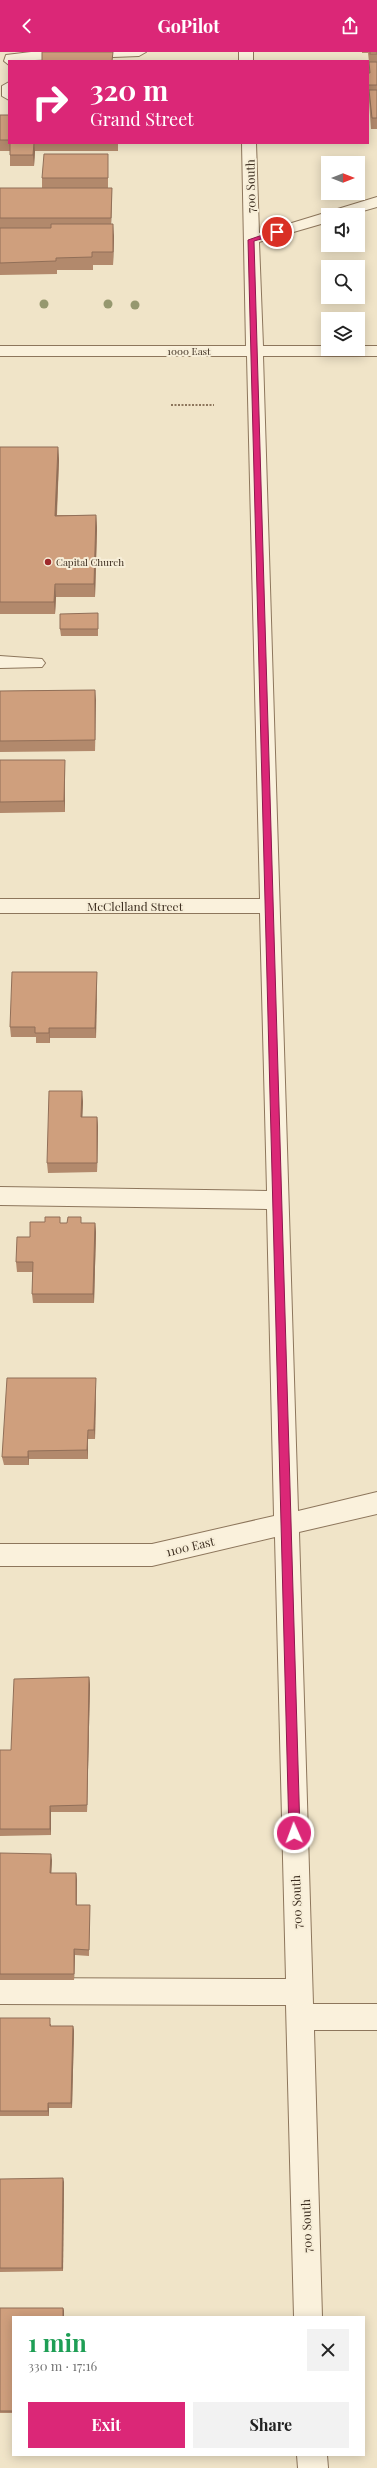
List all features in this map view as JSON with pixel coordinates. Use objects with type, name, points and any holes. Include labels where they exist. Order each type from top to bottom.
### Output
[{"type":"street","points":[[11,60],[11,58],[69,53],[139,52]]},
{"type":"street","name":"700 South","points":[[249,144],[308,2316]]},
{"type":"street","points":[[357,208],[377,202]]},
{"type":"street","points":[[251,240],[321,219]]},
{"type":"street","name":"1000 East","points":[[0,351],[377,351]]},
{"type":"street","points":[[0,662],[36,663]]},
{"type":"street","name":"McClelland Street","points":[[0,906],[270,906]]},
{"type":"street","points":[[0,1196],[277,1200]]},
{"type":"street","name":"1100 East","points":[[0,1555],[152,1555],[377,1503]]},
{"type":"street","points":[[0,1991],[148,1993],[299,2004],[377,2017]]},
{"type":"street","points":[[312,2456],[313,2468]]},
{"type":"path","points":[[171,405],[214,405]]},
{"type":"building","points":[[42,52],[113,52],[112,60],[42,60]]},
{"type":"building","points":[[370,52],[377,52],[377,54],[370,54]]},
{"type":"building","points":[[369,62],[377,62],[377,85],[369,85]]},
{"type":"building","points":[[369,90],[377,90],[377,118],[372,118]]},
{"type":"building","points":[[0,115],[8,115],[8,140],[0,140]]},
{"type":"building","points":[[10,144],[34,144],[33,155],[10,155]]},
{"type":"building","points":[[44,154],[108,154],[108,178],[42,178]]},
{"type":"building","points":[[0,188],[112,188],[111,218],[0,218]]},
{"type":"building","points":[[51,224],[113,224],[113,252],[92,252],[92,257],[56,258],[56,261],[0,263],[0,228],[51,228]]},
{"type":"building","name":"Capital Church","points":[[0,447],[58,447],[55,516],[96,515],[94,584],[55,584],[54,602],[0,602]]},
{"type":"building","points":[[98,613],[98,629],[60,629],[60,614]]},
{"type":"building","points":[[95,690],[95,740],[0,741],[0,691]]},
{"type":"building","points":[[0,760],[65,760],[64,801],[0,802]]},
{"type":"building","points":[[12,972],[97,972],[95,1028],[49,1028],[49,1033],[35,1033],[35,1027],[10,1027]]},
{"type":"building","points":[[49,1091],[82,1091],[81,1117],[97,1117],[97,1163],[47,1163]]},
{"type":"building","points":[[45,1217],[60,1217],[60,1223],[67,1223],[68,1217],[81,1217],[81,1223],[95,1223],[93,1294],[32,1294],[33,1262],[16,1262],[17,1237],[30,1237],[30,1222],[45,1222]]},
{"type":"building","points":[[7,1378],[96,1378],[94,1430],[88,1430],[87,1450],[28,1451],[28,1457],[2,1457]]},
{"type":"building","points":[[89,1677],[87,1805],[50,1806],[50,1829],[0,1829],[0,1750],[11,1750],[14,1679]]},
{"type":"building","points":[[0,1853],[51,1854],[50,1873],[76,1873],[76,1905],[90,1905],[89,1950],[74,1949],[74,1974],[0,1974]]},
{"type":"building","points":[[0,2018],[50,2018],[50,2026],[73,2026],[71,2103],[48,2103],[48,2111],[0,2111]]},
{"type":"building","points":[[63,2178],[62,2268],[0,2268],[0,2179]]},
{"type":"building","points":[[0,2308],[63,2308],[63,2316],[12,2316],[12,2411],[0,2411]]},
{"type":"place","name":"Capital Church","points":[[48,562]]},
{"type":"route","points":[[277,232],[251,240],[294,1833]]}]
